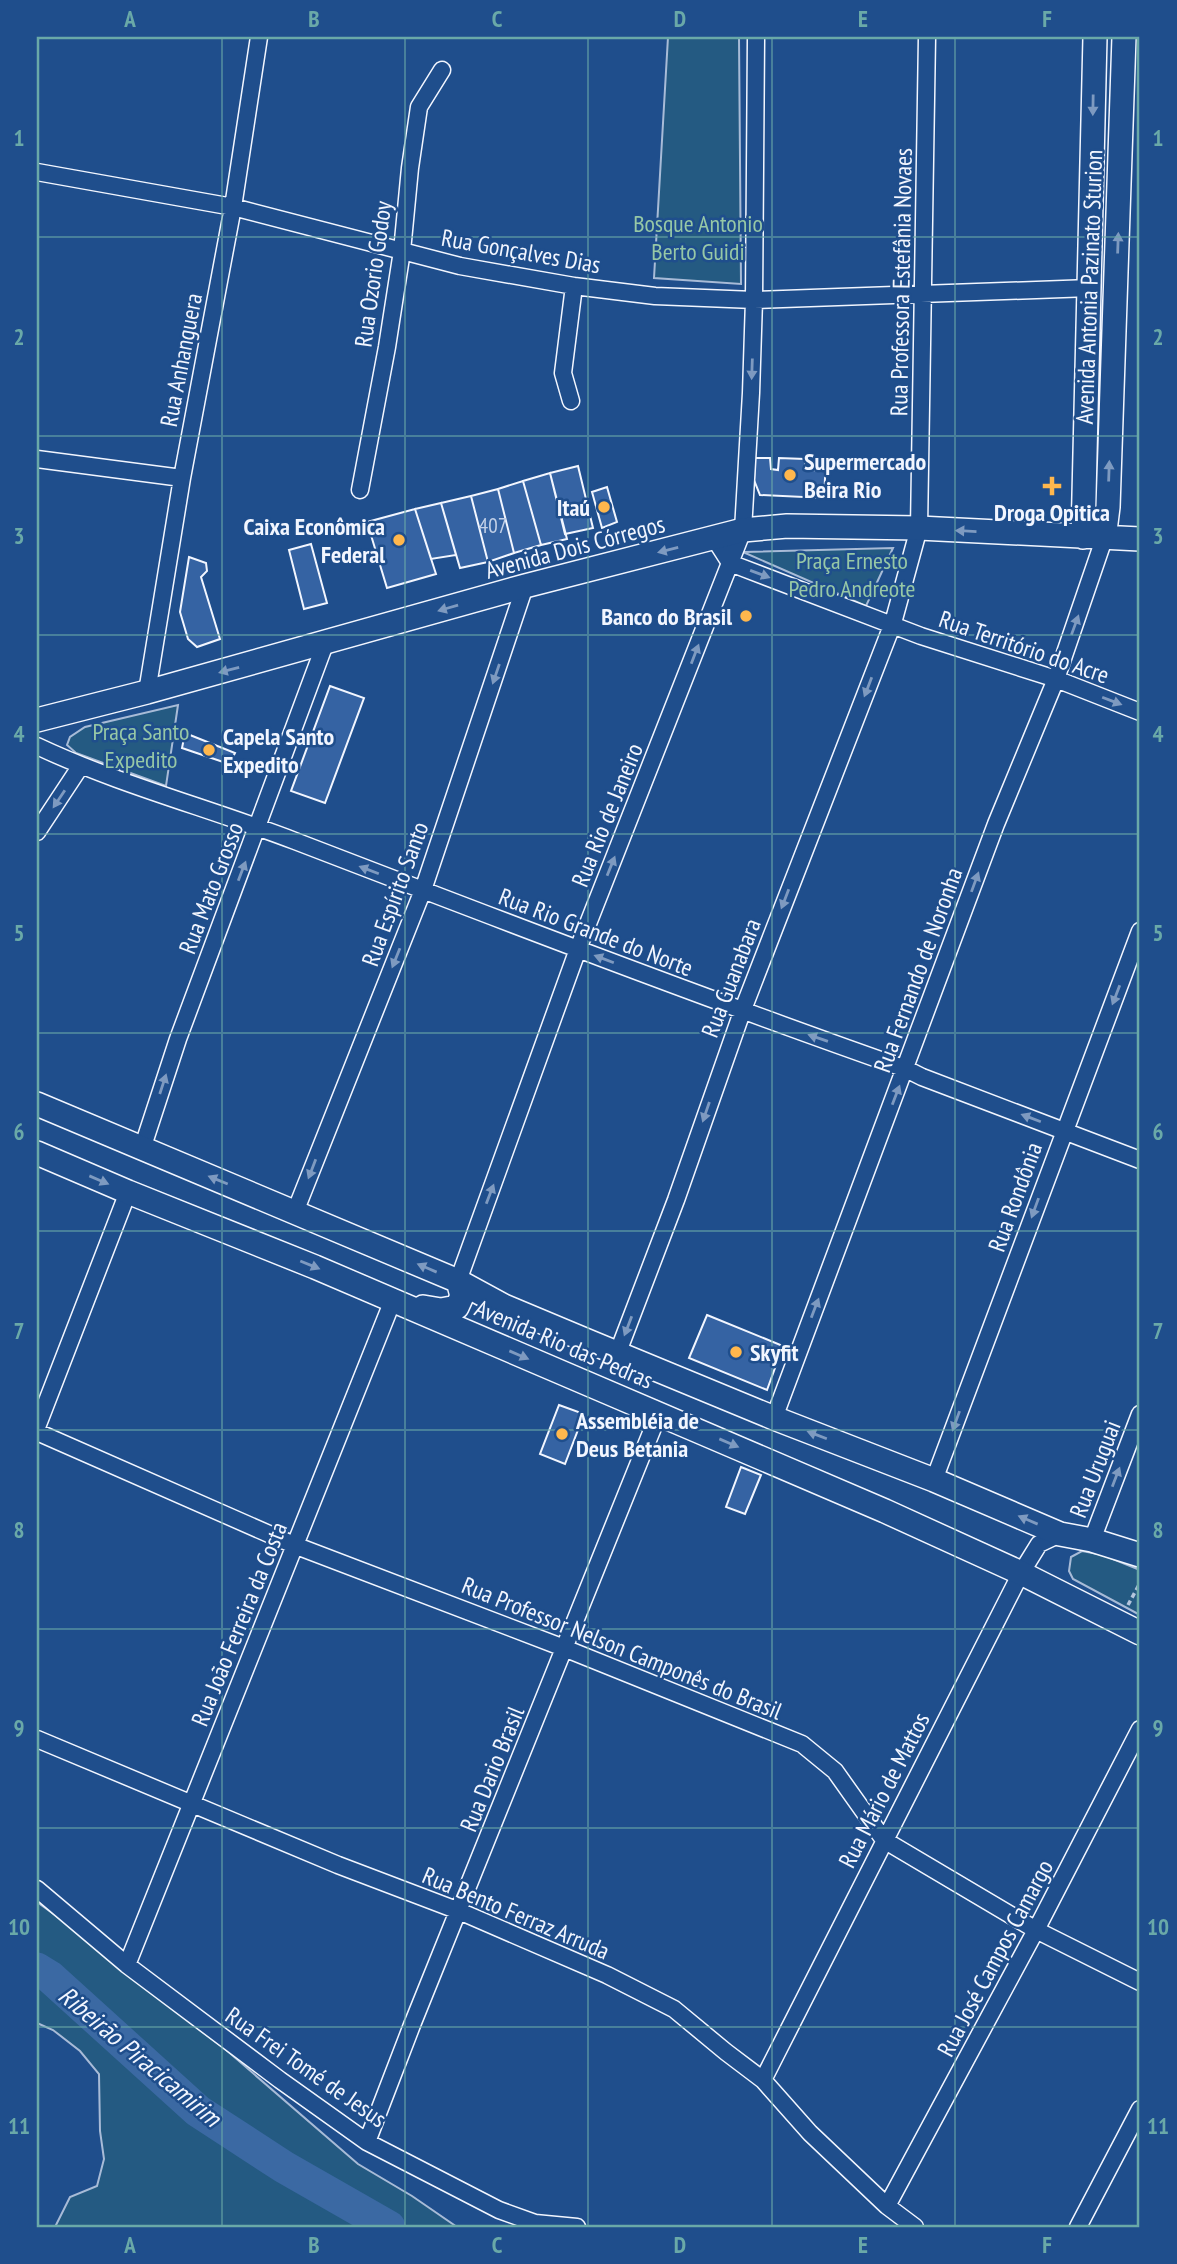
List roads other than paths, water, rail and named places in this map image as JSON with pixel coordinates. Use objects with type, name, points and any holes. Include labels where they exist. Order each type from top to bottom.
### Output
[{"type":"main road","name":"Avenida Antonia Pazinato Sturion","points":[[1093,538],[1090,288],[1095,37]]},
{"type":"main road","name":"Avenida Antonia Pazinato Sturion","points":[[1093,538],[1108,507],[1124,37]]},
{"type":"main road","name":"Avenida Dois Córregos","points":[[37,719],[147,692],[525,586],[743,530],[787,526],[919,528],[1140,539]]},
{"type":"main road","name":"Avenida Rio das Pedras","points":[[37,1104],[458,1281],[504,1306],[774,1418],[934,1480],[1060,1534],[1092,1540],[1140,1555]]},
{"type":"main road","name":"Avenida Rio das Pedras","points":[[37,1153],[659,1413],[1021,1573],[1140,1633]]},
{"type":"main road","points":[[393,1300],[450,1310],[457,1307],[463,1296],[458,1281]]},
{"type":"street","name":"Rua Anhanguera","points":[[147,692],[182,478],[233,206],[259,37]]},
{"type":"street","points":[[730,563],[743,530],[754,300],[756,37]]},
{"type":"street","name":"Rua Professora Estefânia Novaes","points":[[892,623],[919,528],[927,37]]},
{"type":"street","name":"Rua Ozorio Godoy","points":[[360,490],[402,251],[419,107],[442,70]]},
{"type":"street","name":"Rua Gonçalves Dias","points":[[37,172],[233,206],[460,266],[574,286],[655,296],[754,300],[1090,288]]},
{"type":"street","points":[[571,401],[563,373],[574,286]]},
{"type":"street","points":[[37,459],[182,478]]},
{"type":"street","points":[[714,538],[730,563]]},
{"type":"street","name":"Rua Fernando de Noronha","points":[[774,1418],[996,824],[1056,680],[1093,538]]},
{"type":"street","name":"Rua Território do Acre","points":[[730,563],[921,635],[1056,680],[1140,712]]},
{"type":"street","name":"Rua Rio de Janeiro","points":[[458,1281],[579,949],[730,563]]},
{"type":"street","name":"Rua Espírito Santo","points":[[295,1212],[423,890],[525,586]]},
{"type":"street","name":"Rua Guanabara","points":[[618,1352],[676,1200],[742,1012],[892,623]]},
{"type":"street","name":"Rua Mato Grosso","points":[[142,1149],[178,1039],[325,644]]},
{"type":"street","name":"Rua Rio Grande do Norte","points":[[37,746],[80,767],[258,827],[742,1012],[906,1069],[1140,1160]]},
{"type":"street","points":[[37,832],[80,767]]},
{"type":"street","name":"Rua Rondônia","points":[[934,1480],[1140,931]]},
{"type":"street","points":[[37,1430],[128,1192]]},
{"type":"street","name":"Rua João Ferreira da Costa","points":[[127,1965],[393,1300]]},
{"type":"street","name":"Rua Dario Brasil","points":[[368,2142],[412,2025],[659,1413]]},
{"type":"street","name":"Rua Uruguai","points":[[1092,1540],[1140,1414]]},
{"type":"street","name":"Rua Professor Nelson Camponês do Brasil","points":[[37,1430],[294,1545],[565,1648],[802,1744],[835,1770],[884,1840],[1037,1930],[1140,1982]]},
{"type":"street","name":"Rua Mário de Mattos","points":[[763,2080],[1021,1573],[1040,1544],[1060,1534]]},
{"type":"street","name":"Rua José Campos Camargo","points":[[887,2206],[1037,1930],[1140,1729]]},
{"type":"street","name":"Rua Bento Ferraz Arruda","points":[[37,1740],[338,1865],[459,1911],[607,1975],[674,2009],[763,2080],[810,2133],[887,2206],[903,2225]]},
{"type":"street","name":"Rua Frei Tomé de Jesus","points":[[37,1889],[127,1965],[280,2080],[368,2142],[499,2210],[535,2223],[577,2227]]},
{"type":"street","points":[[1078,2227],[1140,2109]]},
{"type":"waterway","name":"Ribeirão Piracicamirim","points":[[37,1969],[50,1977],[198,2111],[284,2167],[389,2227]]},
{"type":"place","name":"Supermercado Beira Rio","points":[[790,475]]},
{"type":"place","name":"Droga Opitica","points":[[1052,486]]},
{"type":"place","name":"Itaú","points":[[604,507]]},
{"type":"place","name":"Caixa Econômica Federal","points":[[399,540]]},
{"type":"place","name":"Banco do Brasil","points":[[746,616]]},
{"type":"place","name":"Capela Santo Expedito","points":[[209,750]]},
{"type":"place","name":"Skyfit","points":[[736,1352]]},
{"type":"place","name":"Assembléia de Deus Betania","points":[[562,1434]]},
{"type":"park label","name":"Bosque Antonio Berto Guidi","points":[[698,237]]},
{"type":"park label","name":"Praça Ernesto Pedro Andreote","points":[[852,574]]},
{"type":"park label","name":"Praça Santo Expedito","points":[[141,745]]}]
